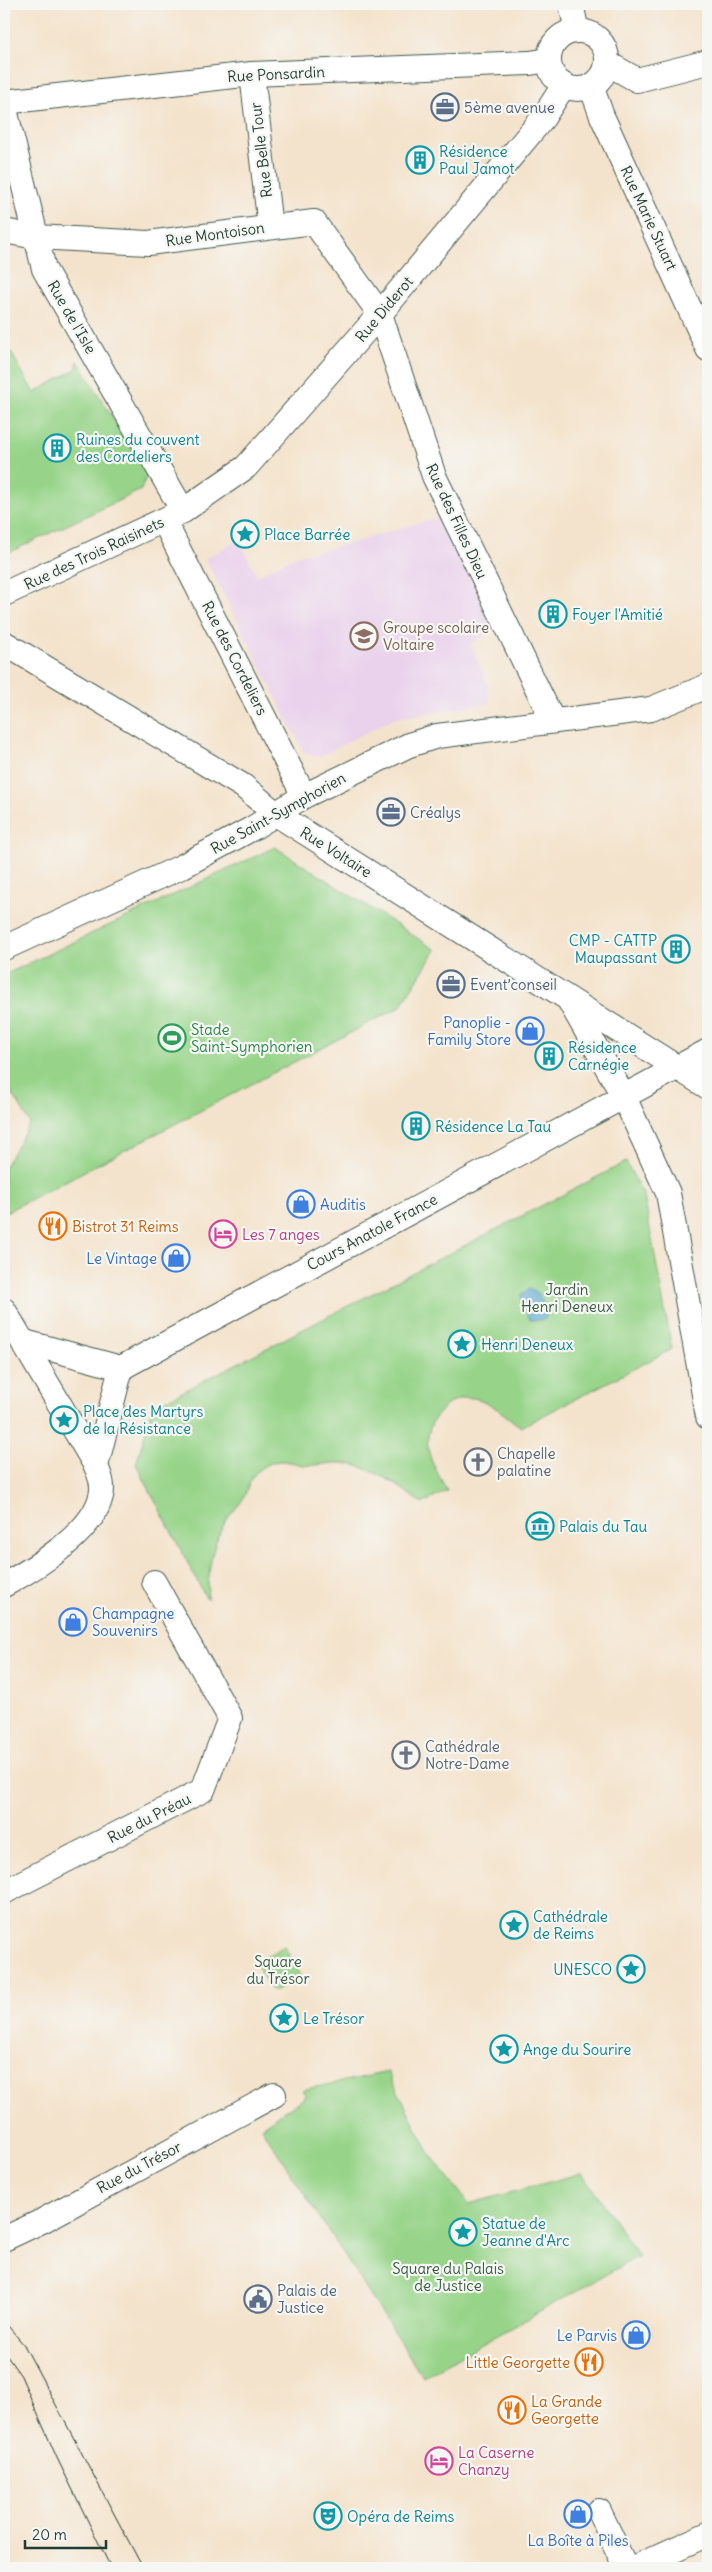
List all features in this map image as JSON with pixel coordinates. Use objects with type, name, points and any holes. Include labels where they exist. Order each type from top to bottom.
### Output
[{"type":"street","points":[[571,4],[577,31]]},
{"type":"street","points":[[577,31],[586,32],[601,42],[606,50],[607,63],[603,76],[591,86],[580,89],[564,85],[555,78],[549,60],[550,51],[561,37],[577,31]]},
{"type":"street","name":"Rue Ponsardin","points":[[4,103],[252,74],[530,63],[549,60]]},
{"type":"street","points":[[607,63],[637,80],[708,62]]},
{"type":"street","name":"Rue Belle Tour","points":[[252,74],[270,226]]},
{"type":"street","name":"Rue Diderot","points":[[173,516],[246,467],[380,314],[543,118],[564,85]]},
{"type":"street","name":"Rue Marie Stuart","points":[[591,86],[602,116],[706,339]]},
{"type":"street","name":"Rue de l'Isle","points":[[4,103],[44,269],[173,516]]},
{"type":"street","name":"Rue Montoison","points":[[4,231],[36,237],[148,243],[270,226],[314,222],[380,314]]},
{"type":"street","name":"Rue des Filles Dieu","points":[[380,314],[434,476],[553,720]]},
{"type":"street","name":"Rue des Trois Raisinets","points":[[4,594],[173,516]]},
{"type":"street","name":"Rue des Cordeliers","points":[[173,516],[304,796]]},
{"type":"street","name":"Rue Voltaire","points":[[4,643],[244,786],[276,814],[708,1087]]},
{"type":"street","name":"Rue Saint-Symphorien","points":[[4,948],[180,867],[276,814],[304,796],[409,745],[437,736],[651,709],[708,686]]},
{"type":"street","name":"Rue Voltaire","points":[[568,998],[624,1096],[668,1193],[708,1417]]},
{"type":"street","name":"Cours Anatole France","points":[[121,1368],[708,1051]]},
{"type":"street","points":[[4,1310],[25,1342],[96,1466],[102,1482],[101,1497],[88,1524],[44,1563],[4,1585]]},
{"type":"street","points":[[25,1342],[121,1368],[96,1466]]},
{"type":"street","name":"Rue du Préau","points":[[4,1892],[203,1790],[230,1718],[154,1582]]},
{"type":"street","name":"Rue du Trésor","points":[[4,2239],[42,2222],[274,2096]]},
{"type":"street","points":[[599,2511],[626,2568]]},
{"type":"street","points":[[633,2568],[708,2534]]},
{"type":"shaded area","name":"Groupe scolaire Voltaire","points":[[442,516],[496,628],[470,644],[487,682],[490,703],[392,719],[319,757],[304,752],[205,558],[239,540],[257,576],[296,556],[349,544]]},
{"type":"green space","points":[[4,340],[34,393],[76,369],[78,361],[147,474],[141,490],[4,555]]},
{"type":"green space","name":"Stade Saint-Symphorien","points":[[275,847],[436,950],[400,1007],[4,1213],[4,1168],[30,1123],[4,1079],[4,975]]},
{"type":"green space","name":"Jardin Henri Deneux","points":[[626,1162],[644,1196],[672,1349],[521,1427],[495,1408],[478,1399],[458,1399],[449,1404],[441,1410],[435,1419],[430,1428],[428,1438],[431,1459],[447,1491],[422,1504],[384,1477],[353,1465],[336,1463],[303,1465],[280,1461],[266,1465],[255,1473],[244,1497],[228,1517],[216,1541],[211,1560],[207,1600],[136,1464],[153,1407]]},
{"type":"green space","name":"Square du Trésor","points":[[284,1946],[300,1976],[273,1992],[255,1963]]},
{"type":"green space","name":"Square du Palais de Justice","points":[[388,2072],[430,2154],[469,2204],[582,2173],[639,2256],[423,2377],[261,2127],[306,2096],[302,2090]]},
{"type":"water","points":[[529,1289],[538,1293],[548,1313],[544,1320],[530,1320],[521,1302],[522,1294]]},
{"type":"tram line","points":[[4,2321],[24,2345],[143,2568]]},
{"type":"tram line","points":[[4,2352],[21,2376],[57,2458],[111,2568]]},
{"type":"place","name":"5ème avenue","points":[[445,107]]},
{"type":"place","name":"Résidence Paul Jamot","points":[[420,160]]},
{"type":"place","name":"Ruines du couvent des Cordeliers","points":[[57,448]]},
{"type":"place","name":"Place Barrée","points":[[245,534]]},
{"type":"place","name":"Foyer l'Amitié","points":[[553,614]]},
{"type":"place","name":"Groupe scolaire Voltaire","points":[[364,636]]},
{"type":"place","name":"Créalys","points":[[391,812]]},
{"type":"place","name":"CMP - CATTP Maupassant","points":[[676,949]]},
{"type":"place","name":"Event’conseil","points":[[451,984]]},
{"type":"place","name":"Panoplie - Family Store","points":[[530,1031]]},
{"type":"place","name":"Stade Saint-Symphorien","points":[[172,1038]]},
{"type":"place","name":"Résidence Carnégie","points":[[549,1056]]},
{"type":"place","name":"Résidence La Tau","points":[[416,1126]]},
{"type":"place","name":"Auditis","points":[[301,1204]]},
{"type":"place","name":"Bistrot 31 Reims","points":[[53,1226]]},
{"type":"place","name":"Les 7 anges","points":[[223,1234]]},
{"type":"place","name":"Le Vintage","points":[[176,1258]]},
{"type":"place","name":"Henri Deneux","points":[[462,1344]]},
{"type":"place","name":"Place des Martyrs de la Résistance","points":[[64,1420]]},
{"type":"place","name":"Chapelle palatine","points":[[478,1462]]},
{"type":"place","name":"Palais du Tau","points":[[540,1526]]},
{"type":"place","name":"Champagne Souvenirs","points":[[73,1622]]},
{"type":"place","name":"Cathédrale Notre-Dame","points":[[406,1755]]},
{"type":"place","name":"Cathédrale de Reims","points":[[514,1925]]},
{"type":"place","name":"UNESCO","points":[[631,1969]]},
{"type":"place","name":"Le Trésor","points":[[284,2018]]},
{"type":"place","name":"Ange du Sourire","points":[[504,2049]]},
{"type":"place","name":"Statue de Jeanne d'Arc","points":[[463,2232]]},
{"type":"place","name":"Palais de Justice","points":[[258,2299]]},
{"type":"place","name":"Le Parvis","points":[[636,2335]]},
{"type":"place","name":"Little Georgette","points":[[589,2362]]},
{"type":"place","name":"La Grande Georgette","points":[[512,2410]]},
{"type":"place","name":"La Caserne Chanzy","points":[[439,2461]]},
{"type":"place","name":"La Boîte à Piles","points":[[578,2514]]},
{"type":"place","name":"Opéra de Reims","points":[[328,2516]]}]
